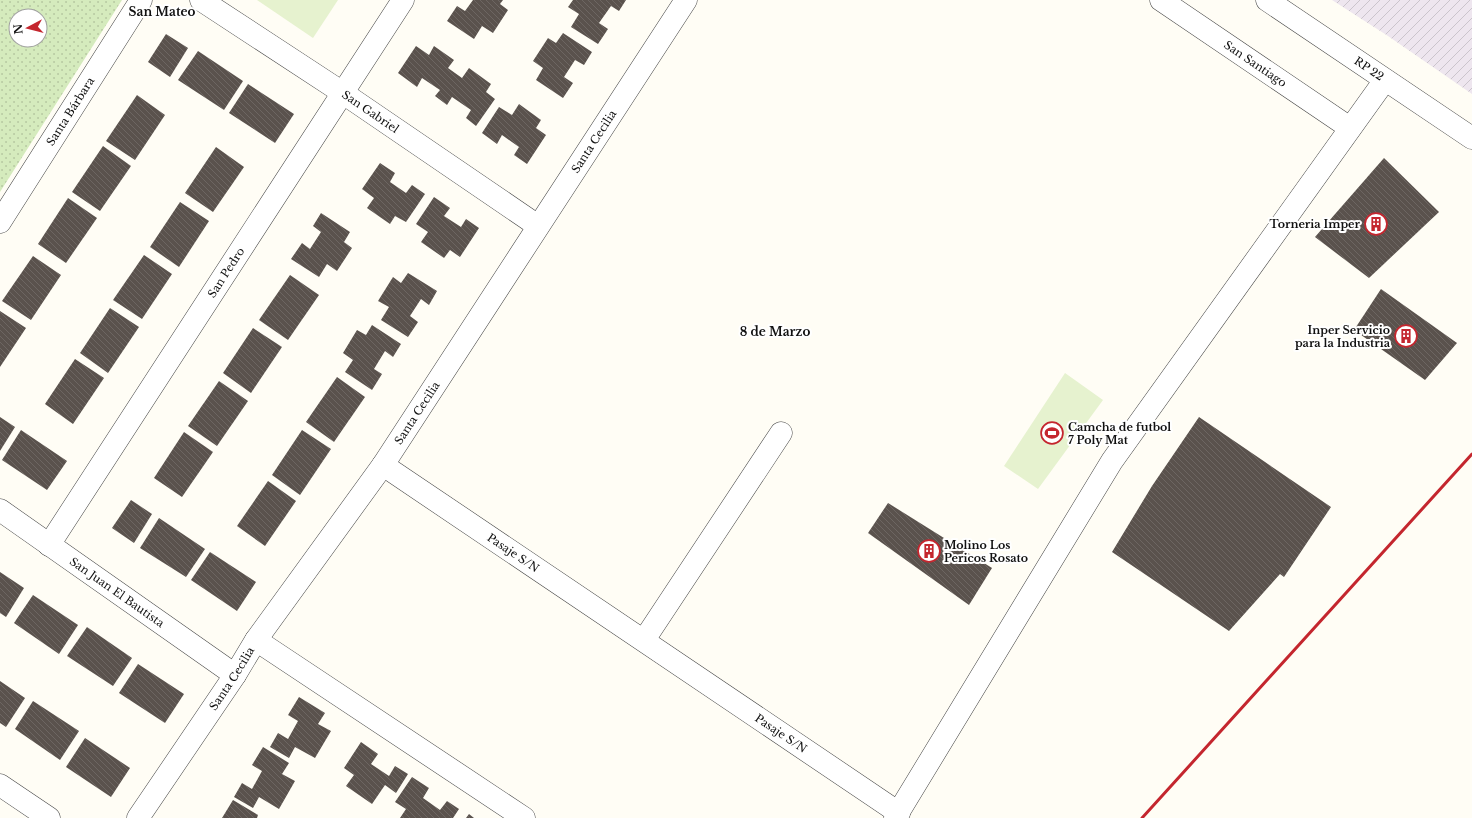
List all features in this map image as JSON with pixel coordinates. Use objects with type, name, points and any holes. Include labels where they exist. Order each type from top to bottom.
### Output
[{"type":"street","name":"Santa Bárbara","points":[[0,222],[141,0]]},
{"type":"street","name":"San Gabriel","points":[[202,0],[343,92],[538,226]]},
{"type":"street","name":"San Pedro","points":[[49,545],[403,0]]},
{"type":"street","name":"Santa Cecilia","points":[[138,818],[235,675],[256,640],[382,465],[686,0]]},
{"type":"street","name":"San Santiago","points":[[1161,0],[1350,128]]},
{"type":"street","name":"RP 22","points":[[1267,0],[1472,138]]},
{"type":"street","points":[[897,815],[1112,461],[1385,80]]},
{"type":"street","points":[[644,640],[781,434]]},
{"type":"street","name":"Pasaje S/N","points":[[382,465],[644,640],[897,815]]},
{"type":"street","name":"San Juan El Bautista","points":[[0,510],[235,675]]},
{"type":"street","points":[[256,640],[524,818]]},
{"type":"street","points":[[0,785],[49,818]]},
{"type":"shaded area","points":[[1332,0],[1472,0],[1472,94],[1388,36]]},
{"type":"green space","points":[[0,0],[122,0],[0,192]]},
{"type":"green space","points":[[257,0],[338,0],[313,38]]},
{"type":"green space","name":"Camcha de futbol 7 Poly Mat","points":[[1065,373],[1103,400],[1038,489],[1004,466]]},
{"type":"building","points":[[473,0],[503,0],[500,4],[508,10],[493,33],[482,26],[474,39],[447,21],[457,6],[465,11]]},
{"type":"building","points":[[573,0],[626,0],[619,11],[611,6],[599,23],[608,29],[598,44],[571,27],[579,14],[568,7]]},
{"type":"building","points":[[563,33],[592,52],[584,65],[575,60],[564,77],[573,83],[563,98],[536,80],[543,68],[533,61],[548,38],[556,43]]},
{"type":"building","points":[[166,34],[188,48],[170,77],[148,62]]},
{"type":"building","points":[[416,46],[429,55],[434,46],[454,60],[448,68],[462,78],[469,68],[491,84],[486,92],[495,99],[476,126],[466,118],[471,110],[452,97],[447,105],[435,96],[440,90],[422,78],[417,87],[398,73]]},
{"type":"building","points":[[198,51],[243,81],[224,110],[178,80]]},
{"type":"building","points":[[248,84],[294,114],[275,143],[229,113]]},
{"type":"building","points":[[137,95],[165,115],[135,160],[106,141]]},
{"type":"building","points":[[519,104],[541,120],[536,128],[546,135],[527,164],[514,155],[519,147],[502,135],[497,144],[482,133],[499,107],[512,115]]},
{"type":"building","points":[[103,146],[131,166],[100,211],[72,192]]},
{"type":"building","points":[[216,147],[244,167],[213,212],[185,193]]},
{"type":"building","name":"Torneria Imper","points":[[1384,158],[1439,212],[1369,278],[1315,237]]},
{"type":"building","points":[[380,163],[395,173],[390,182],[406,193],[412,185],[425,194],[406,222],[395,216],[390,224],[367,208],[374,198],[362,189]]},
{"type":"building","points":[[434,197],[450,208],[444,216],[461,227],[466,219],[479,228],[460,257],[450,250],[444,258],[421,242],[428,232],[416,224]]},
{"type":"building","points":[[68,198],[97,218],[66,263],[38,244]]},
{"type":"building","points":[[180,202],[209,221],[179,267],[150,247]]},
{"type":"building","points":[[321,213],[350,232],[344,242],[352,248],[337,271],[327,264],[319,277],[291,259],[302,243],[310,249],[321,232],[313,226]]},
{"type":"building","points":[[144,255],[172,274],[142,319],[113,300]]},
{"type":"building","points":[[33,256],[61,275],[31,320],[2,301]]},
{"type":"building","points":[[408,273],[437,291],[429,305],[421,299],[410,316],[418,322],[408,337],[381,320],[389,307],[378,301],[393,277],[401,283]]},
{"type":"building","points":[[290,275],[319,295],[288,340],[259,320]]},
{"type":"building","name":"Inper Servicio para la Industria","points":[[1381,289],[1457,343],[1425,380],[1354,330]]},
{"type":"building","points":[[110,308],[139,327],[108,373],[80,353]]},
{"type":"building","points":[[0,311],[26,328],[0,367]]},
{"type":"building","points":[[372,325],[401,344],[393,357],[385,351],[374,369],[382,374],[372,390],[345,372],[353,360],[343,353],[357,330],[366,335]]},
{"type":"building","points":[[253,328],[282,347],[251,393],[223,373]]},
{"type":"building","points":[[75,359],[104,378],[73,424],[45,404]]},
{"type":"building","points":[[337,377],[365,397],[334,442],[306,422]]},
{"type":"building","points":[[219,381],[248,401],[217,446],[188,426]]},
{"type":"building","points":[[0,417],[15,427],[0,451]]},
{"type":"building","points":[[1199,417],[1331,507],[1284,577],[1280,574],[1229,631],[1112,552],[1152,486]]},
{"type":"building","points":[[21,430],[67,461],[47,490],[2,460]]},
{"type":"building","points":[[302,430],[331,449],[300,495],[272,475]]},
{"type":"building","points":[[184,432],[213,452],[182,497],[154,478]]},
{"type":"building","points":[[268,481],[296,501],[265,546],[237,526]]},
{"type":"building","points":[[131,500],[152,514],[134,543],[112,528]]},
{"type":"building","name":"Molino Los Pericos Rosato","points":[[888,503],[992,568],[969,605],[868,533]]},
{"type":"building","points":[[159,518],[205,549],[186,577],[140,548]]},
{"type":"building","points":[[210,552],[256,582],[237,611],[191,580]]},
{"type":"building","points":[[0,572],[24,588],[6,617],[0,613]]},
{"type":"building","points":[[33,595],[78,625],[59,654],[14,623]]},
{"type":"building","points":[[87,627],[132,658],[113,686],[67,656]]},
{"type":"building","points":[[138,664],[184,694],[165,723],[119,693]]},
{"type":"building","points":[[0,681],[25,698],[6,727],[0,723]]},
{"type":"building","points":[[299,697],[325,713],[318,724],[331,731],[315,758],[295,747],[289,758],[270,747],[278,733],[288,739],[298,721],[288,715]]},
{"type":"building","points":[[33,701],[79,731],[60,760],[15,729]]},
{"type":"building","points":[[85,738],[130,768],[111,797],[66,767]]},
{"type":"building","points":[[361,742],[378,754],[371,764],[389,776],[395,766],[408,774],[396,793],[385,785],[372,804],[346,786],[354,775],[344,768]]},
{"type":"building","points":[[263,747],[289,763],[282,774],[295,781],[279,809],[259,797],[253,808],[234,797],[242,783],[252,789],[262,771],[252,765]]},
{"type":"building","points":[[412,777],[429,788],[423,798],[440,810],[447,801],[459,809],[453,818],[400,818],[406,809],[395,802]]},
{"type":"building","points":[[233,800],[258,815],[257,818],[222,818]]},
{"type":"building","points":[[469,814],[474,818],[466,818]]},
{"type":"railway","points":[[1142,818],[1472,454]]},
{"type":"place","name":"Torneria Imper","points":[[1376,224]]},
{"type":"place","name":"Inper Servicio para la Industria","points":[[1406,336]]},
{"type":"place","name":"Camcha de futbol 7 Poly Mat","points":[[1052,433]]},
{"type":"place","name":"Molino Los Pericos Rosato","points":[[929,551]]},
{"type":"district","name":"San Mateo","points":[[162,12]]},
{"type":"district","name":"8 de Marzo","points":[[775,332]]}]
